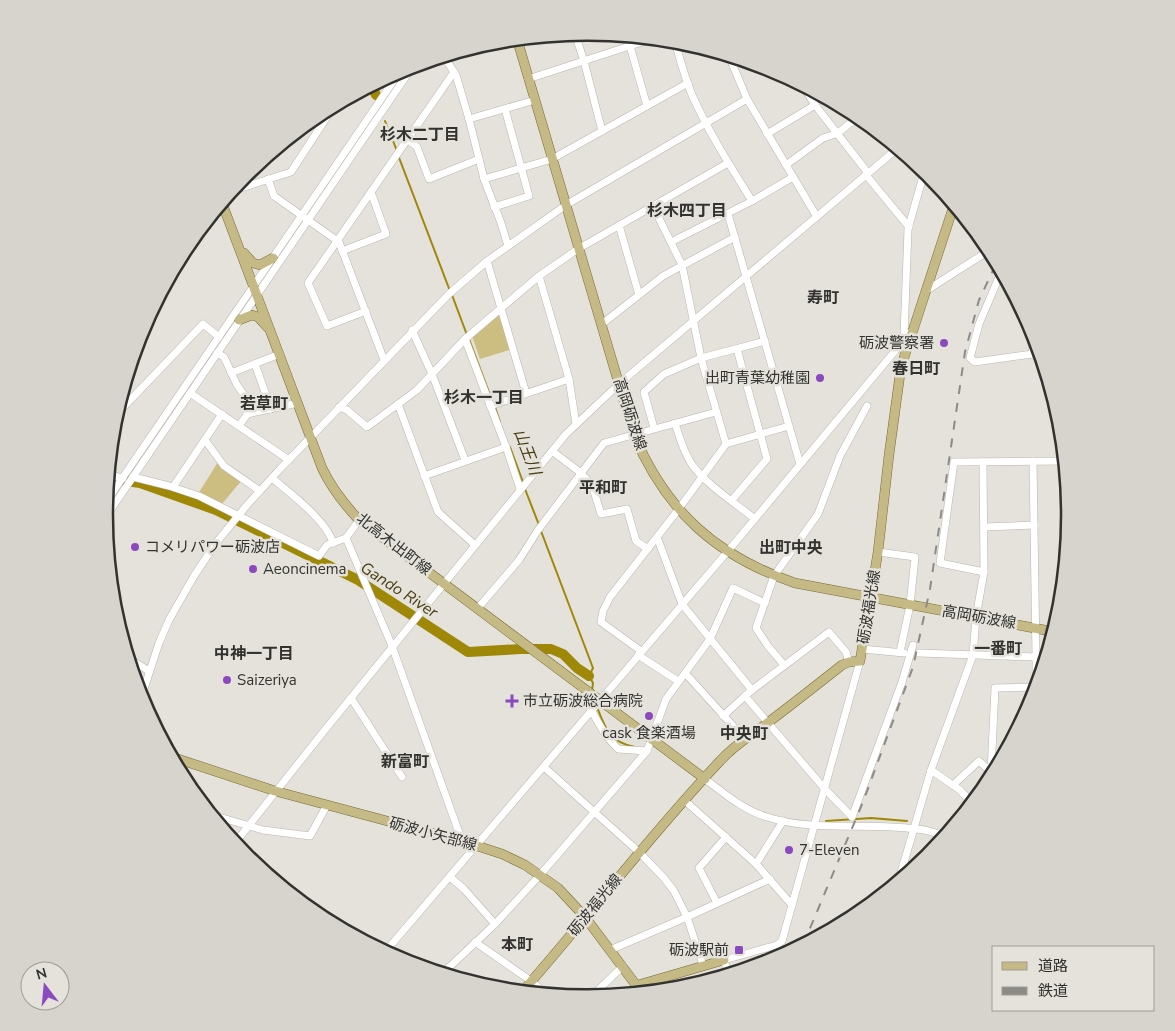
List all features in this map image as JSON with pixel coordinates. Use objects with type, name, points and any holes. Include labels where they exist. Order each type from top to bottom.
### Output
[{"type":"main road","name":"高岡砺波線","points":[[519,46],[634,435],[658,483],[678,510],[695,526],[728,551],[774,576],[795,583],[1048,631]]},
{"type":"main road","name":"北高木出町線","points":[[225,210],[322,468],[342,503],[359,520],[705,779]]},
{"type":"main road","name":"砺波福光線","points":[[527,986],[639,852],[720,761],[744,738],[768,722],[842,665],[860,661],[878,552],[888,455],[901,367],[951,212]]},
{"type":"main road","points":[[234,235],[253,264],[260,265],[273,258]]},
{"type":"main road","points":[[239,320],[252,315],[258,317],[264,323],[276,344]]},
{"type":"main road","name":"砺波小矢部線","points":[[181,760],[275,791],[462,841],[502,854],[540,875],[558,888],[585,917],[639,987]]},
{"type":"main road","points":[[647,986],[703,965],[724,960]]},
{"type":"street","points":[[578,41],[602,131]]},
{"type":"street","points":[[528,78],[637,44]]},
{"type":"street","points":[[630,46],[647,106]]},
{"type":"street","points":[[678,50],[688,83],[705,123],[752,201]]},
{"type":"street","points":[[448,62],[454,72],[469,119],[484,179],[508,246]]},
{"type":"street","points":[[732,64],[747,99],[817,217]]},
{"type":"street","points":[[366,311],[327,326],[308,284],[454,72]]},
{"type":"street","points":[[113,506],[239,320],[273,258],[304,219],[405,78]]},
{"type":"street","points":[[114,491],[219,337],[256,290],[392,83]]},
{"type":"street","points":[[484,179],[552,159],[688,83]]},
{"type":"street","points":[[810,97],[909,227]]},
{"type":"street","points":[[145,686],[159,643],[181,597],[205,558],[260,491],[448,294],[487,261],[566,205],[747,99]]},
{"type":"street","points":[[469,119],[535,100]]},
{"type":"street","points":[[767,134],[815,105]]},
{"type":"street","points":[[494,207],[528,196],[505,109]]},
{"type":"street","points":[[786,165],[823,138],[838,133],[852,122]]},
{"type":"street","points":[[245,187],[291,172],[319,125]]},
{"type":"street","points":[[408,139],[417,147],[429,179],[479,158]]},
{"type":"street","points":[[239,837],[392,646],[520,489],[576,424],[620,383],[892,153]]},
{"type":"street","points":[[339,407],[347,410],[367,427],[417,390],[465,339],[540,276],[578,249],[728,163]]},
{"type":"street","points":[[671,242],[728,214],[793,177]]},
{"type":"street","points":[[268,179],[274,196],[304,219],[338,241],[384,360]]},
{"type":"street","points":[[906,338],[904,336],[909,227],[923,180]]},
{"type":"street","points":[[342,251],[386,234],[372,192]]},
{"type":"street","points":[[653,206],[682,265],[701,358],[726,444]]},
{"type":"street","points":[[728,214],[800,464]]},
{"type":"street","points":[[619,225],[639,295]]},
{"type":"street","points":[[602,324],[663,276],[736,237]]},
{"type":"street","points":[[927,290],[983,254]]},
{"type":"street","points":[[487,261],[526,393]]},
{"type":"street","points":[[540,276],[569,379],[576,424]]},
{"type":"street","points":[[998,279],[979,324],[970,358],[975,362],[1033,354]]},
{"type":"street","points":[[126,404],[203,324],[219,337]]},
{"type":"street","points":[[412,330],[432,374],[465,460]]},
{"type":"street","points":[[390,946],[728,551],[913,330]]},
{"type":"street","points":[[465,339],[520,489]]},
{"type":"street","points":[[654,428],[644,392],[664,374],[701,358],[765,341]]},
{"type":"street","points":[[732,500],[767,459],[737,349]]},
{"type":"street","points":[[217,353],[224,357],[236,386],[249,402],[251,409],[239,426]]},
{"type":"street","points":[[231,373],[280,354]]},
{"type":"street","points":[[255,364],[271,409]]},
{"type":"street","points":[[490,406],[569,379]]},
{"type":"street","points":[[190,393],[289,460]]},
{"type":"street","points":[[247,414],[298,403]]},
{"type":"street","points":[[398,404],[438,512],[475,545]]},
{"type":"street","points":[[784,666],[756,628],[774,576],[818,514],[840,456],[867,406]]},
{"type":"street","points":[[478,608],[519,560],[538,530],[604,443],[716,412]]},
{"type":"street","points":[[173,487],[222,414]]},
{"type":"street","points":[[675,423],[686,454],[691,462],[703,476],[754,519]]},
{"type":"street","points":[[678,681],[601,622],[603,611],[610,597],[657,538],[726,444],[789,426]]},
{"type":"street","points":[[204,440],[224,466],[260,491]]},
{"type":"street","points":[[424,476],[506,447]]},
{"type":"street","points":[[552,451],[592,485],[601,514],[627,509],[636,540],[648,549]]},
{"type":"street","points":[[1033,461],[1036,671]]},
{"type":"street","points":[[984,572],[940,563],[954,462],[1059,461]]},
{"type":"street","points":[[902,870],[931,770],[973,656],[976,617],[984,572],[983,462]]},
{"type":"street","points":[[115,476],[123,478]]},
{"type":"street","points":[[133,477],[200,496],[319,556],[327,545],[346,538],[359,520]]},
{"type":"street","points":[[272,478],[305,506],[331,534],[333,543]]},
{"type":"street","points":[[985,527],[1034,525]]},
{"type":"street","points":[[346,538],[392,646],[462,841]]},
{"type":"street","points":[[657,538],[682,604],[752,690]]},
{"type":"street","points":[[878,552],[915,558],[910,605],[900,652]]},
{"type":"street","points":[[447,969],[495,924],[540,875],[647,750],[666,699],[710,638],[732,588],[765,603]]},
{"type":"street","points":[[723,716],[752,690],[828,632],[846,652],[849,662]]},
{"type":"street","points":[[745,696],[824,788],[852,817],[896,700],[913,644]]},
{"type":"street","points":[[862,649],[911,653]]},
{"type":"street","points":[[919,653],[1036,657]]},
{"type":"street","points":[[727,969],[724,960],[777,945],[782,941],[860,661]]},
{"type":"street","points":[[137,664],[149,672]]},
{"type":"street","points":[[685,673],[744,738]]},
{"type":"street","points":[[993,761],[994,688],[1029,690]]},
{"type":"street","points":[[351,698],[402,777]]},
{"type":"street","points":[[591,710],[606,736],[618,749],[647,750]]},
{"type":"street","points":[[953,785],[979,761],[988,769]]},
{"type":"street","points":[[544,766],[639,852],[664,878],[674,891],[687,917],[703,965]]},
{"type":"street","points":[[931,770],[953,785],[968,799]]},
{"type":"street","points":[[705,779],[754,812],[783,821],[814,825],[914,828],[938,834]]},
{"type":"street","points":[[684,800],[756,864],[792,904]]},
{"type":"street","points":[[223,818],[263,830],[310,836],[327,805]]},
{"type":"street","points":[[756,864],[783,821]]},
{"type":"street","points":[[717,903],[699,868],[726,837]]},
{"type":"street","points":[[450,877],[464,889],[495,924]]},
{"type":"street","points":[[610,950],[770,879]]},
{"type":"street","points":[[475,942],[538,987]]},
{"type":"street","points":[[599,990],[623,966]]},
{"type":"shaded area","points":[[500,310],[512,349],[480,359],[472,336]]},
{"type":"shaded area","points":[[218,462],[242,480],[221,505],[198,494]]},
{"type":"waterway","name":"山王川","points":[[385,121],[397,151]]},
{"type":"waterway","name":"山王川","points":[[398,155],[450,291]]},
{"type":"waterway","name":"山王川","points":[[452,295],[467,335]]},
{"type":"waterway","name":"山王川","points":[[469,339],[493,403]]},
{"type":"waterway","name":"山王川","points":[[495,407],[500,422]]},
{"type":"waterway","name":"山王川","points":[[510,447],[523,482]]},
{"type":"waterway","name":"Gando River","points":[[114,479],[140,483],[216,510],[358,580],[468,652],[551,649],[563,654],[577,668],[589,676]]},
{"type":"waterway","name":"山王川","points":[[525,489],[539,525]]},
{"type":"waterway","name":"山王川","points":[[541,531],[593,668],[589,676],[593,683],[592,690]]},
{"type":"waterway","name":"山王川","points":[[597,707],[606,728],[614,738],[635,747]]},
{"type":"waterway","points":[[826,821],[871,818],[907,821]]},
{"type":"railway","points":[[807,936],[863,802],[913,667],[930,589],[965,352],[979,300],[993,270]]},
{"type":"place","name":"砺波警察署","points":[[944,343]]},
{"type":"place","name":"出町青葉幼稚園","points":[[820,378]]},
{"type":"place","name":"コメリパワー砺波店","points":[[135,547]]},
{"type":"place","name":"Aeoncinema","points":[[253,569]]},
{"type":"place","name":"Saizeriya","points":[[227,680]]},
{"type":"place","name":"市立砺波総合病院","points":[[512,701]]},
{"type":"place","name":"cask 食楽酒場","points":[[649,716]]},
{"type":"place","name":"7-Eleven","points":[[789,850]]},
{"type":"place","name":"砺波駅前","points":[[739,950]]},
{"type":"district","name":"杉木二丁目","points":[[420,135]]},
{"type":"district","name":"杉木四丁目","points":[[687,211]]},
{"type":"district","name":"寿町","points":[[823,298]]},
{"type":"district","name":"春日町","points":[[916,369]]},
{"type":"district","name":"杉木一丁目","points":[[484,398]]},
{"type":"district","name":"若草町","points":[[264,404]]},
{"type":"district","name":"平和町","points":[[603,488]]},
{"type":"district","name":"出町中央","points":[[791,548]]},
{"type":"district","name":"一番町","points":[[998,649]]},
{"type":"district","name":"中神一丁目","points":[[254,654]]},
{"type":"district","name":"中央町","points":[[744,734]]},
{"type":"district","name":"新富町","points":[[405,762]]},
{"type":"district","name":"本町","points":[[517,945]]}]
